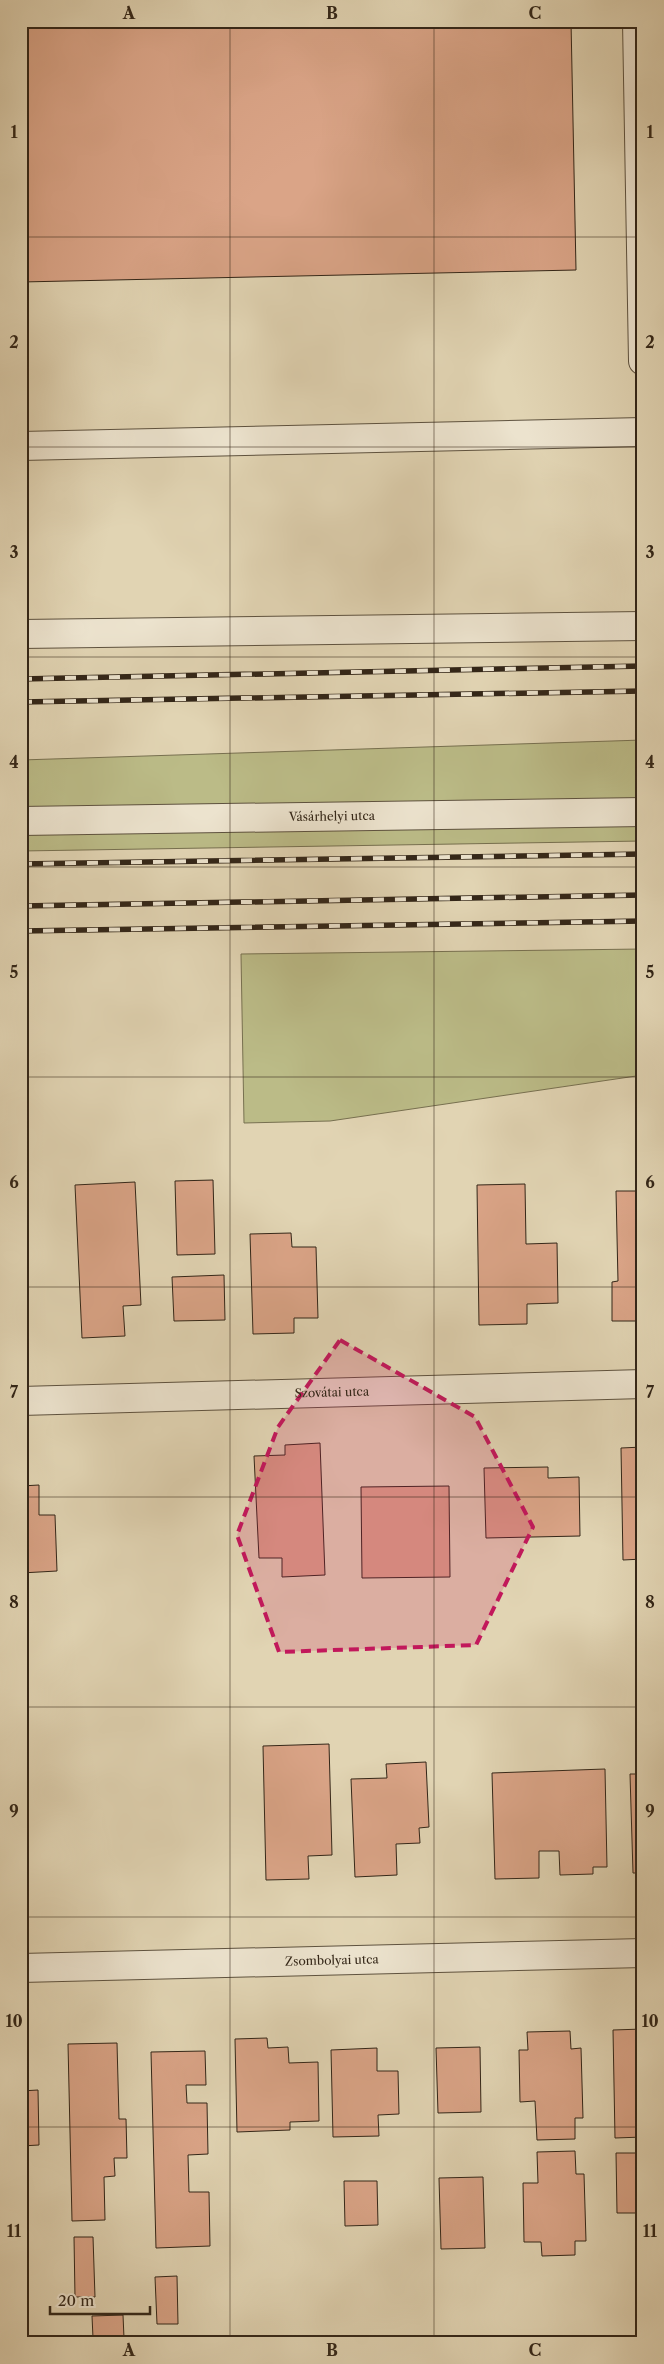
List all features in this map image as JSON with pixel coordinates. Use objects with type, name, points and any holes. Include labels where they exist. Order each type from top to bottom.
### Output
[{"type":"street","points":[[637,21],[643,361]]},
{"type":"street","points":[[21,446],[643,432]]},
{"type":"street","points":[[21,634],[643,626]]},
{"type":"street","name":"Vásárhelyi utca","points":[[21,821],[643,812]]},
{"type":"street","name":"Szovátai utca","points":[[21,1401],[643,1384]]},
{"type":"street","name":"Zsombolyai utca","points":[[21,1968],[643,1953]]},
{"type":"highlighted area","points":[[340,1340],[475,1417],[533,1527],[476,1645],[279,1652],[237,1535],[278,1427]]},
{"type":"green space","points":[[643,740],[643,841],[21,851],[21,760]]},
{"type":"green space","points":[[643,949],[643,1075],[330,1121],[244,1123],[241,954]]},
{"type":"building","points":[[21,21],[571,21],[576,270],[21,282]]},
{"type":"building","points":[[213,1180],[215,1254],[177,1255],[175,1181]]},
{"type":"building","points":[[135,1182],[141,1305],[123,1306],[125,1336],[82,1338],[75,1185]]},
{"type":"building","points":[[525,1184],[526,1244],[557,1243],[558,1303],[527,1304],[527,1324],[479,1325],[477,1185]]},
{"type":"building","points":[[21,1191],[23,1253],[21,1253]]},
{"type":"building","points":[[616,1191],[643,1191],[643,1321],[612,1321],[612,1282],[618,1281]]},
{"type":"building","points":[[291,1233],[292,1247],[316,1247],[318,1318],[294,1318],[294,1333],[253,1334],[250,1234]]},
{"type":"building","points":[[224,1275],[225,1320],[174,1321],[172,1277]]},
{"type":"building","points":[[320,1443],[325,1575],[282,1577],[282,1558],[259,1558],[254,1456],[285,1455],[285,1445]]},
{"type":"building","points":[[643,1447],[643,1559],[623,1560],[621,1448]]},
{"type":"building","points":[[548,1467],[548,1478],[579,1477],[580,1536],[486,1538],[484,1468]]},
{"type":"building","points":[[39,1485],[39,1515],[55,1515],[57,1571],[21,1573],[21,1486]]},
{"type":"building","points":[[449,1486],[450,1577],[362,1578],[361,1487]]},
{"type":"building","points":[[329,1744],[332,1855],[308,1856],[309,1879],[266,1880],[263,1746]]},
{"type":"building","points":[[426,1762],[429,1827],[419,1828],[420,1843],[396,1844],[397,1875],[355,1877],[351,1779],[387,1778],[386,1764]]},
{"type":"building","points":[[605,1769],[607,1867],[593,1867],[593,1874],[560,1875],[559,1851],[539,1851],[539,1878],[495,1879],[492,1773]]},
{"type":"building","points":[[630,1774],[643,1774],[643,1873],[633,1873]]},
{"type":"building","points":[[643,2029],[643,2137],[615,2138],[613,2030]]},
{"type":"building","points":[[570,2031],[571,2049],[581,2048],[583,2118],[575,2118],[575,2139],[537,2140],[535,2101],[520,2102],[519,2050],[528,2050],[527,2032]]},
{"type":"building","points":[[267,2038],[268,2048],[288,2047],[289,2063],[318,2062],[319,2121],[290,2122],[290,2130],[237,2132],[235,2039]]},
{"type":"building","points":[[117,2043],[119,2119],[126,2119],[127,2158],[114,2158],[115,2176],[104,2177],[105,2220],[72,2221],[68,2044]]},
{"type":"building","points":[[480,2047],[481,2112],[438,2113],[436,2048]]},
{"type":"building","points":[[377,2048],[377,2071],[398,2071],[399,2114],[378,2115],[379,2136],[333,2137],[331,2050]]},
{"type":"building","points":[[205,2051],[206,2085],[186,2085],[187,2103],[207,2103],[208,2154],[188,2155],[189,2192],[209,2192],[210,2246],[156,2248],[151,2052]]},
{"type":"building","points":[[38,2090],[39,2145],[21,2146],[21,2091]]},
{"type":"building","points":[[575,2151],[576,2174],[584,2174],[586,2241],[575,2241],[575,2255],[542,2256],[541,2242],[524,2242],[523,2183],[538,2183],[537,2152]]},
{"type":"building","points":[[616,2153],[643,2153],[643,2213],[617,2213]]},
{"type":"building","points":[[483,2177],[485,2248],[441,2249],[439,2178]]},
{"type":"building","points":[[344,2181],[377,2181],[378,2225],[345,2226]]},
{"type":"building","points":[[74,2237],[93,2237],[95,2297],[75,2297]]},
{"type":"building","points":[[177,2276],[178,2324],[157,2324],[155,2277]]},
{"type":"building","points":[[123,2315],[124,2338],[93,2338],[92,2316]]},
{"type":"railway","points":[[21,679],[643,666]]},
{"type":"railway","points":[[21,702],[643,691]]},
{"type":"railway","points":[[21,864],[643,854]]},
{"type":"railway","points":[[21,906],[643,895]]},
{"type":"railway","points":[[21,931],[643,921]]}]
